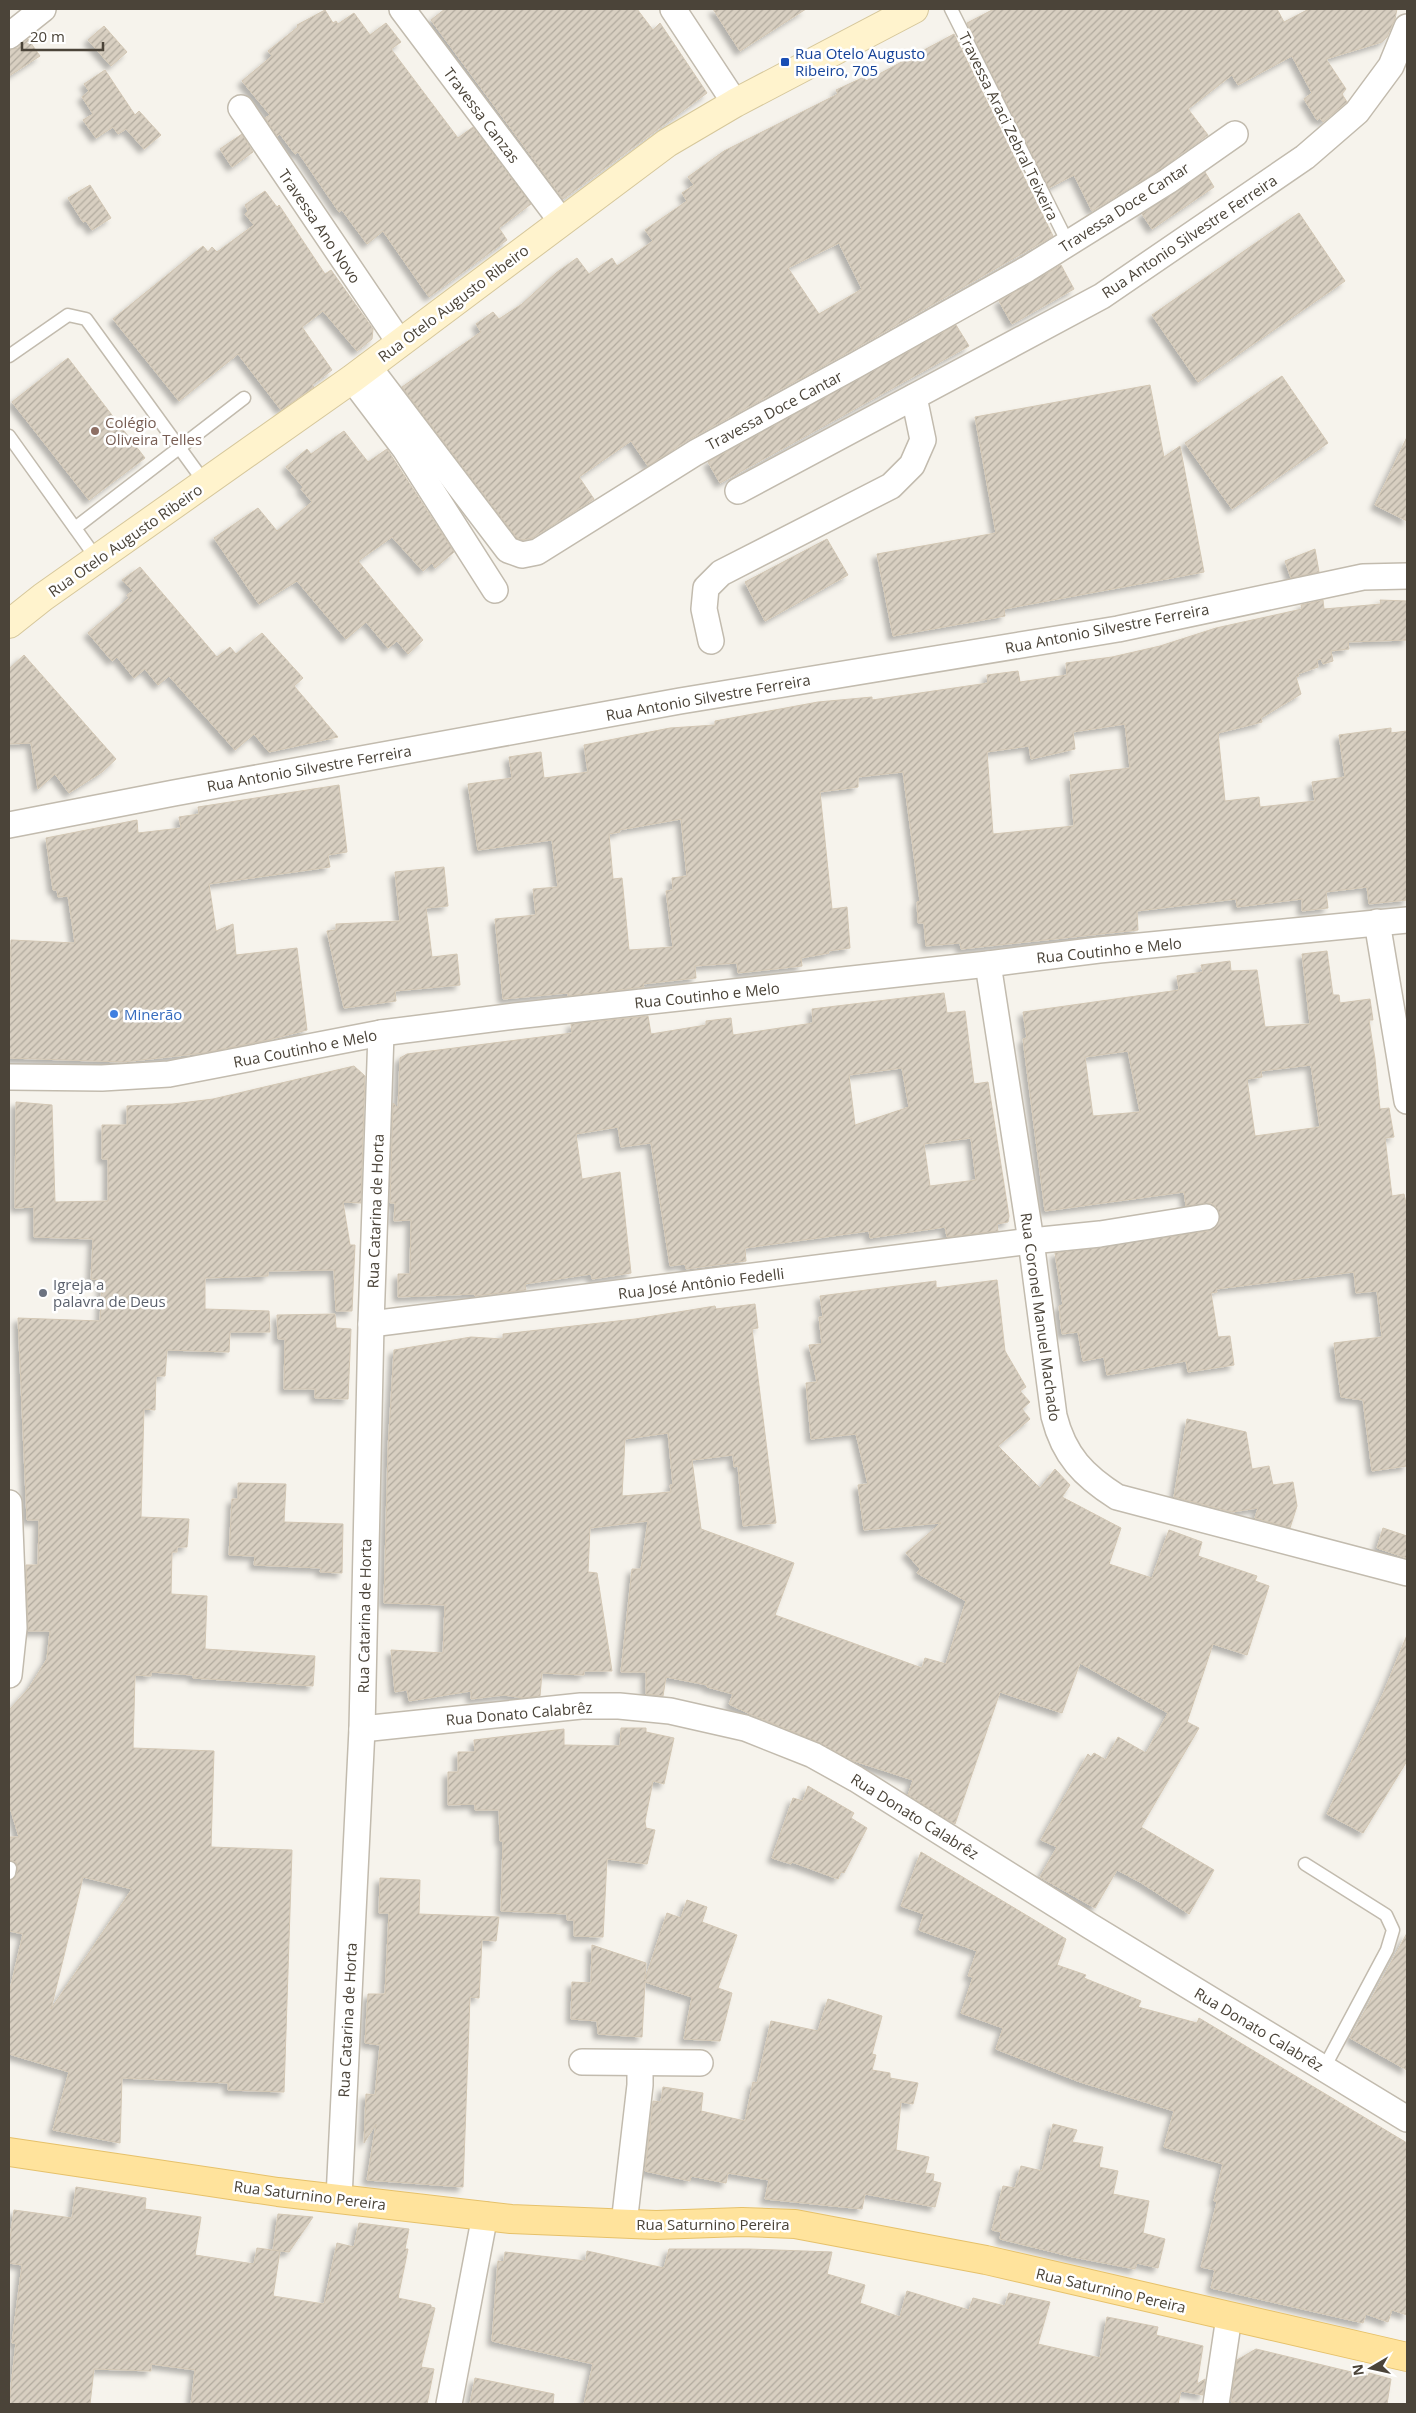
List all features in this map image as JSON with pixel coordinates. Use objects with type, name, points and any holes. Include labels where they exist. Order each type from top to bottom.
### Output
[{"type":"main road","name":"Rua Saturnino Pereira","points":[[9,2152],[278,2192],[485,2215],[624,2224],[742,2222],[795,2224],[986,2260],[1229,2317],[1407,2356]]},
{"type":"street","points":[[9,36],[43,9]]},
{"type":"street","name":"Travessa Canzas","points":[[402,9],[562,222]]},
{"type":"street","points":[[673,9],[734,103]]},
{"type":"street","name":"Rua Otelo Augusto Ribeiro","points":[[9,624],[400,343],[667,143],[881,20],[914,9]]},
{"type":"street","name":"Rua Antonio Silvestre Ferreira","points":[[738,492],[1102,296],[1305,157],[1356,112],[1390,66],[1407,27]]},
{"type":"street","name":"Travessa Ano Novo","points":[[240,108],[400,343]]},
{"type":"street","name":"Travessa Doce Cantar","points":[[360,372],[508,550],[522,556],[537,552],[695,453],[1027,269],[1160,186],[1235,134]]},
{"type":"street","points":[[360,372],[405,448],[495,590]]},
{"type":"street","points":[[711,641],[704,608],[706,588],[721,574],[891,486],[912,465],[923,440],[914,397]]},
{"type":"street","name":"Rua Antonio Silvestre Ferreira","points":[[9,825],[680,701],[1118,629],[1363,577],[1407,576]]},
{"type":"street","name":"Rua Coutinho e Melo","points":[[9,1077],[102,1078],[169,1074],[382,1033],[1100,950],[1407,920]]},
{"type":"street","points":[[1377,922],[1407,1101]]},
{"type":"street","name":"Rua Coronel Manuel Machado","points":[[988,964],[1031,1241],[1056,1424],[1071,1457],[1092,1480],[1117,1497],[1407,1573]]},
{"type":"street","name":"Rua Catarina de Horta","points":[[339,2198],[362,1729],[371,1324],[382,1033]]},
{"type":"street","name":"Rua José Antônio Fedelli","points":[[371,1324],[1031,1241],[1100,1234],[1206,1217]]},
{"type":"street","points":[[9,1503],[14,1628],[9,1675]]},
{"type":"street","name":"Rua Donato Calabrêz","points":[[362,1729],[581,1706],[610,1706],[670,1711],[745,1728],[813,1755],[856,1779],[1090,1926],[1407,2119]]},
{"type":"street","points":[[582,2062],[640,2064],[700,2063]]},
{"type":"street","points":[[624,2224],[640,2085],[640,2064]]},
{"type":"street","points":[[449,2404],[485,2215]]},
{"type":"street","points":[[1216,2404],[1229,2317]]},
{"type":"lane","name":"Travessa Araci Zebral Teixeira","points":[[951,9],[1068,243]]},
{"type":"lane","points":[[9,356],[68,315],[86,319],[205,483]]},
{"type":"lane","points":[[75,528],[244,398]]},
{"type":"lane","points":[[9,436],[97,559]]},
{"type":"lane","points":[[1305,1864],[1386,1915],[1393,1930],[1387,1950],[1324,2068]]},
{"type":"building","points":[[445,9],[637,9],[653,30],[660,23],[707,93],[563,199],[431,20]]},
{"type":"building","points":[[713,9],[806,9],[740,51]]},
{"type":"building","points":[[994,9],[1277,9],[1284,22],[1309,9],[1397,9],[1387,37],[1382,42],[1326,59],[1346,89],[1342,94],[1347,102],[1323,122],[1320,118],[1317,120],[1304,99],[1312,93],[1292,56],[1238,85],[1232,75],[1188,109],[1208,135],[1160,169],[1092,211],[1074,175],[1049,188],[967,23]]},
{"type":"building","points":[[325,10],[333,23],[336,21],[338,24],[354,13],[370,35],[386,23],[401,42],[391,49],[458,138],[473,127],[531,204],[499,228],[507,240],[429,297],[383,231],[367,244],[342,210],[339,212],[298,152],[295,154],[280,134],[277,136],[265,118],[270,115],[242,81],[272,56],[268,51],[298,27],[297,25]]},
{"type":"building","points":[[104,26],[127,52],[111,66],[88,40]]},
{"type":"building","points":[[954,34],[1053,236],[849,352],[688,440],[648,466],[631,441],[579,477],[594,499],[532,538],[523,540],[517,538],[402,387],[481,332],[476,324],[493,312],[499,319],[522,304],[556,273],[577,258],[589,274],[612,258],[617,266],[653,241],[645,230],[687,201],[682,193],[694,185],[688,177],[724,151],[838,94],[836,90],[864,77],[866,81]],"holes":[[[839,243],[862,289],[819,314],[788,268]]]},
{"type":"building","points":[[28,39],[40,56],[9,76],[9,50],[18,48]]},
{"type":"building","points":[[105,70],[135,115],[139,111],[161,135],[144,149],[126,129],[118,134],[113,127],[96,138],[83,120],[93,114],[82,97],[89,91],[84,84]]},
{"type":"building","points":[[242,134],[253,152],[232,167],[220,149]]},
{"type":"building","points":[[1205,172],[1214,187],[1152,229],[1142,214]]},
{"type":"building","points":[[90,185],[111,218],[92,230],[86,221],[83,222],[68,198]]},
{"type":"building","points":[[265,191],[277,207],[279,205],[325,274],[331,270],[373,329],[372,339],[357,351],[323,311],[302,327],[332,370],[312,385],[314,387],[281,410],[238,354],[179,401],[113,319],[203,246],[208,252],[212,247],[217,252],[254,225],[245,214],[248,211],[245,205]]},
{"type":"building","points":[[1299,213],[1345,281],[1198,382],[1152,315]]},
{"type":"building","points":[[1061,265],[1074,289],[1012,324],[999,301]]},
{"type":"building","points":[[956,325],[969,346],[720,483],[708,462]]},
{"type":"building","points":[[68,358],[145,458],[89,500],[12,402]]},
{"type":"building","points":[[1282,376],[1328,443],[1232,509],[1185,443]]},
{"type":"building","points":[[1150,385],[1164,457],[1180,446],[1204,572],[1004,609],[1005,616],[893,636],[877,554],[996,533],[975,417]]},
{"type":"building","points":[[344,431],[368,462],[387,449],[454,552],[435,568],[432,563],[423,571],[392,537],[358,561],[423,640],[408,654],[397,641],[388,648],[366,622],[346,639],[297,581],[259,604],[214,538],[258,508],[277,531],[312,502],[301,489],[303,487],[286,467],[307,449],[311,454]]},
{"type":"building","points":[[1407,437],[1407,521],[1375,505]]},
{"type":"building","points":[[827,539],[848,575],[765,621],[745,582]]},
{"type":"building","points":[[1315,549],[1319,572],[1291,578],[1285,561]]},
{"type":"building","points":[[140,567],[217,657],[230,647],[236,654],[262,633],[303,678],[294,686],[338,737],[269,752],[254,734],[235,750],[169,676],[158,685],[145,669],[134,678],[117,657],[112,661],[88,633],[129,598],[127,595],[133,591],[122,580]]},
{"type":"building","points":[[1323,600],[1324,609],[1381,604],[1380,600],[1407,601],[1407,640],[1348,642],[1349,649],[1331,651],[1333,661],[1323,664],[1321,659],[1317,660],[1318,667],[1298,674],[1299,676],[1296,677],[1301,694],[1261,718],[1262,722],[1218,733],[1225,801],[1259,797],[1260,807],[1315,801],[1312,782],[1345,777],[1339,735],[1391,728],[1391,733],[1407,731],[1407,900],[1369,904],[1367,887],[1326,892],[1328,908],[1302,911],[1302,899],[1237,907],[1236,899],[1137,911],[1138,930],[961,949],[960,943],[926,946],[924,923],[918,923],[917,902],[920,901],[903,772],[858,777],[858,787],[820,792],[832,909],[847,907],[850,948],[801,958],[802,966],[738,973],[737,963],[695,966],[696,978],[643,984],[644,987],[568,996],[568,993],[503,999],[495,919],[536,915],[533,889],[558,887],[552,840],[478,850],[468,784],[512,778],[509,757],[541,752],[544,778],[588,772],[584,745],[670,728],[715,725],[715,721],[818,702],[872,697],[872,700],[988,683],[987,675],[1018,671],[1020,682],[1067,675],[1066,663],[1112,657],[1160,646],[1216,628],[1302,609],[1301,605]],"holes":[[[1125,724],[1130,768],[1070,775],[1074,826],[993,834],[987,752],[1029,746],[1031,759],[1075,749],[1073,732]],[[681,819],[687,876],[672,878],[673,890],[666,891],[673,947],[629,950],[622,878],[613,879],[609,834],[620,832],[619,830]]]},
{"type":"building","points":[[24,655],[116,759],[102,772],[69,793],[55,774],[38,789],[31,743],[9,744],[9,669]]},
{"type":"building","points":[[339,785],[347,852],[328,855],[330,867],[209,884],[216,931],[233,924],[236,955],[297,948],[307,1030],[204,1053],[123,1062],[9,1058],[11,940],[75,943],[68,896],[58,897],[57,890],[53,890],[46,838],[137,820],[138,833],[181,828],[179,817],[199,814],[198,807]]},
{"type":"building","points":[[444,867],[448,906],[426,908],[432,957],[457,954],[460,985],[395,991],[396,1001],[344,1008],[327,931],[336,930],[336,924],[400,921],[395,872]]},
{"type":"building","points":[[1327,951],[1333,995],[1339,995],[1340,1003],[1370,999],[1373,1020],[1369,1020],[1380,1109],[1389,1108],[1394,1137],[1385,1138],[1392,1196],[1404,1194],[1407,1208],[1407,1466],[1372,1471],[1363,1400],[1341,1397],[1334,1343],[1382,1337],[1377,1291],[1356,1293],[1354,1272],[1216,1289],[1217,1292],[1211,1293],[1218,1337],[1230,1336],[1234,1365],[1188,1372],[1186,1361],[1107,1375],[1104,1357],[1083,1361],[1078,1332],[1062,1334],[1059,1306],[1063,1305],[1055,1253],[1208,1231],[1215,1228],[1220,1215],[1217,1208],[1211,1203],[1186,1206],[1184,1192],[1045,1211],[1023,1039],[1027,1038],[1023,1012],[1179,990],[1177,976],[1203,972],[1201,965],[1230,961],[1231,971],[1257,970],[1265,1027],[1310,1024],[1302,954]],"holes":[[[1128,1051],[1140,1112],[1093,1116],[1085,1057]],[[1311,1065],[1320,1127],[1255,1136],[1247,1079],[1262,1077],[1261,1071]]]},
{"type":"building","points":[[944,993],[947,1013],[965,1011],[974,1084],[988,1082],[1009,1216],[1008,1222],[997,1224],[998,1231],[947,1237],[945,1227],[870,1238],[869,1231],[745,1248],[746,1261],[686,1269],[685,1264],[670,1266],[651,1143],[621,1147],[618,1127],[576,1134],[582,1179],[620,1172],[631,1273],[592,1279],[591,1274],[525,1284],[526,1290],[475,1296],[475,1294],[398,1297],[398,1274],[410,1274],[411,1220],[394,1221],[395,1203],[390,1203],[393,1103],[398,1108],[400,1058],[407,1054],[572,1033],[571,1024],[648,1016],[651,1034],[706,1025],[706,1021],[731,1018],[733,1035],[813,1023],[812,1009]],"holes":[[[902,1068],[909,1107],[855,1125],[849,1075]],[[971,1138],[976,1180],[930,1186],[924,1144]]]},
{"type":"building","points":[[354,1066],[365,1076],[361,1203],[343,1202],[350,1245],[355,1245],[352,1311],[336,1311],[334,1270],[268,1271],[268,1276],[205,1278],[205,1309],[269,1311],[270,1332],[230,1332],[229,1352],[167,1350],[165,1376],[156,1376],[155,1410],[144,1409],[141,1517],[189,1519],[187,1547],[177,1547],[177,1552],[172,1552],[171,1594],[207,1596],[205,1649],[315,1656],[313,1686],[193,1678],[193,1675],[151,1672],[151,1676],[135,1675],[133,1748],[214,1751],[211,1847],[292,1850],[284,2092],[228,2090],[228,2083],[122,2078],[120,2143],[53,2130],[69,2072],[9,2054],[9,1994],[23,1934],[9,1931],[9,1881],[15,1878],[18,1869],[16,1862],[9,1860],[9,1837],[19,1837],[9,1804],[9,1710],[29,1688],[47,1659],[50,1631],[28,1631],[26,1565],[38,1565],[39,1520],[27,1520],[18,1318],[100,1321],[102,1280],[91,1279],[93,1239],[34,1237],[34,1207],[15,1208],[16,1102],[52,1105],[55,1202],[108,1201],[108,1159],[102,1159],[102,1125],[127,1125],[127,1106],[173,1104],[213,1099]],"holes":[[[83,1877],[132,1889],[51,2009]]]},
{"type":"building","points":[[997,1280],[1005,1351],[1026,1387],[1020,1391],[1030,1402],[1022,1409],[1030,1419],[998,1446],[1040,1488],[1055,1469],[1070,1485],[1062,1497],[1121,1528],[1109,1564],[1152,1578],[1169,1530],[1202,1542],[1198,1556],[1257,1576],[1255,1581],[1269,1586],[1247,1655],[1213,1644],[1187,1722],[1199,1728],[1141,1827],[1214,1870],[1189,1914],[1140,1882],[1117,1870],[1095,1908],[1040,1877],[1057,1847],[1041,1840],[1088,1754],[1091,1757],[1094,1753],[1106,1760],[1118,1737],[1146,1753],[1168,1713],[1080,1663],[1062,1713],[1000,1692],[955,1824],[908,1795],[913,1780],[851,1760],[818,1742],[752,1715],[729,1704],[733,1694],[707,1687],[707,1685],[666,1677],[663,1696],[646,1694],[646,1672],[621,1672],[632,1569],[641,1569],[648,1521],[590,1528],[588,1572],[597,1573],[612,1671],[584,1671],[584,1675],[542,1673],[540,1696],[524,1698],[504,1695],[471,1699],[471,1691],[409,1701],[407,1690],[395,1692],[391,1650],[443,1653],[445,1605],[384,1603],[388,1448],[394,1350],[471,1337],[503,1339],[503,1334],[635,1319],[715,1306],[716,1309],[755,1304],[758,1328],[752,1329],[776,1523],[743,1526],[738,1466],[734,1467],[733,1455],[692,1460],[701,1529],[794,1563],[775,1615],[922,1668],[925,1658],[946,1664],[966,1601],[917,1573],[920,1569],[906,1553],[941,1523],[864,1530],[858,1485],[868,1484],[856,1434],[811,1439],[806,1383],[817,1382],[809,1345],[822,1344],[819,1317],[823,1317],[820,1296],[936,1281],[936,1288]],"holes":[[[668,1433],[673,1485],[670,1485],[671,1492],[622,1496],[625,1439]]]},
{"type":"building","points":[[335,1314],[336,1328],[351,1329],[348,1399],[315,1398],[315,1389],[284,1389],[285,1339],[278,1339],[277,1315]]},
{"type":"building","points":[[1187,1419],[1246,1432],[1252,1469],[1269,1466],[1273,1485],[1293,1482],[1297,1506],[1290,1528],[1255,1518],[1258,1508],[1232,1512],[1174,1497]]},
{"type":"building","points":[[238,1483],[286,1484],[284,1522],[343,1524],[342,1573],[320,1572],[321,1568],[254,1565],[255,1556],[229,1555],[232,1499],[238,1499]]},
{"type":"building","points":[[1383,1528],[1407,1536],[1407,1558],[1377,1548]]},
{"type":"building","points":[[1407,1635],[1407,1761],[1363,1833],[1327,1814],[1383,1694]]},
{"type":"building","points":[[621,1728],[646,1728],[646,1732],[674,1738],[664,1784],[653,1781],[645,1821],[646,1828],[655,1830],[647,1864],[607,1859],[603,1937],[574,1936],[574,1920],[567,1920],[567,1914],[501,1911],[503,1841],[500,1841],[499,1810],[475,1810],[475,1804],[448,1805],[448,1772],[458,1772],[458,1752],[475,1752],[474,1740],[564,1729],[564,1745],[620,1746]]},
{"type":"building","points":[[808,1786],[854,1813],[851,1818],[867,1828],[844,1873],[841,1872],[838,1879],[792,1862],[791,1864],[772,1858],[793,1798],[803,1801]]},
{"type":"building","points":[[921,1852],[1066,1939],[1057,1965],[1086,1975],[1084,1978],[1141,2001],[1138,2007],[1197,2023],[1199,2018],[1407,2143],[1407,2315],[1392,2310],[1388,2322],[1366,2314],[1363,2323],[1211,2288],[1215,2270],[1201,2267],[1217,2202],[1214,2201],[1223,2164],[1164,2147],[1174,2111],[1080,2082],[996,2049],[1003,2028],[961,2013],[973,1977],[968,1976],[977,1951],[919,1930],[924,1914],[901,1906]]},
{"type":"building","points":[[380,1878],[420,1880],[419,1914],[499,1917],[496,1941],[482,1940],[479,1998],[470,1997],[463,2187],[367,2180],[376,2124],[364,2143],[366,2094],[375,2095],[380,2045],[365,2043],[368,1994],[385,1994],[389,1913],[379,1913]]},
{"type":"building","points":[[687,1900],[707,1907],[702,1922],[737,1935],[718,1988],[732,1993],[720,2041],[684,2039],[692,1997],[645,1982],[642,2037],[598,2034],[597,2021],[571,2019],[572,1982],[591,1983],[592,1945],[646,1963],[645,1980],[667,1913],[681,1918]]},
{"type":"building","points":[[1407,1933],[1407,2070],[1350,2038]]},
{"type":"building","points":[[828,1999],[882,2016],[872,2054],[876,2055],[872,2070],[890,2073],[890,2078],[918,2083],[913,2104],[901,2102],[896,2150],[929,2157],[925,2173],[934,2174],[933,2181],[941,2183],[935,2207],[865,2194],[862,2209],[765,2199],[769,2180],[728,2173],[726,2183],[691,2176],[690,2181],[645,2171],[653,2101],[661,2102],[663,2087],[703,2093],[701,2111],[745,2121],[753,2082],[757,2083],[771,2021],[818,2031]]},
{"type":"building","points":[[1053,2124],[1077,2130],[1072,2142],[1103,2147],[1099,2167],[1118,2171],[1113,2194],[1149,2201],[1143,2233],[1165,2239],[1158,2268],[1137,2263],[1135,2269],[1073,2257],[1000,2239],[1001,2232],[992,2230],[1003,2186],[1015,2188],[1021,2166],[1042,2171]]},
{"type":"building","points":[[76,2187],[146,2198],[145,2209],[201,2217],[195,2255],[254,2264],[257,2248],[280,2251],[273,2296],[324,2304],[337,2243],[354,2247],[359,2223],[409,2229],[405,2249],[408,2249],[398,2298],[431,2305],[431,2307],[435,2308],[421,2367],[434,2369],[427,2404],[191,2404],[195,2370],[151,2364],[151,2371],[94,2369],[90,2404],[9,2404],[16,2343],[12,2343],[22,2265],[9,2263],[9,2246],[14,2210],[72,2218]]},
{"type":"building","points":[[278,2214],[313,2217],[289,2252],[273,2250]]},
{"type":"building","points":[[669,2249],[832,2252],[827,2274],[865,2285],[860,2303],[900,2317],[907,2291],[969,2310],[973,2298],[1005,2306],[1009,2293],[1050,2302],[1038,2344],[1100,2358],[1107,2317],[1158,2327],[1156,2335],[1203,2346],[1197,2384],[1205,2379],[1203,2395],[1181,2391],[1178,2404],[700,2404],[666,2402],[666,2404],[584,2404],[593,2364],[492,2341],[498,2261],[504,2262],[505,2252],[586,2261],[587,2251],[664,2268]]},
{"type":"building","points":[[1256,2349],[1368,2376],[1369,2373],[1391,2379],[1387,2404],[1243,2404],[1231,2402],[1237,2360]]},
{"type":"building","points":[[475,2378],[554,2394],[553,2404],[470,2404]]},
{"type":"place","name":"Rua Otelo Augusto Ribeiro, 705","points":[[785,62]]},
{"type":"place","name":"Colégio Oliveira Telles","points":[[95,431]]},
{"type":"place","name":"Minerão","points":[[114,1014]]},
{"type":"place","name":"Igreja a palavra de Deus","points":[[43,1293]]}]
